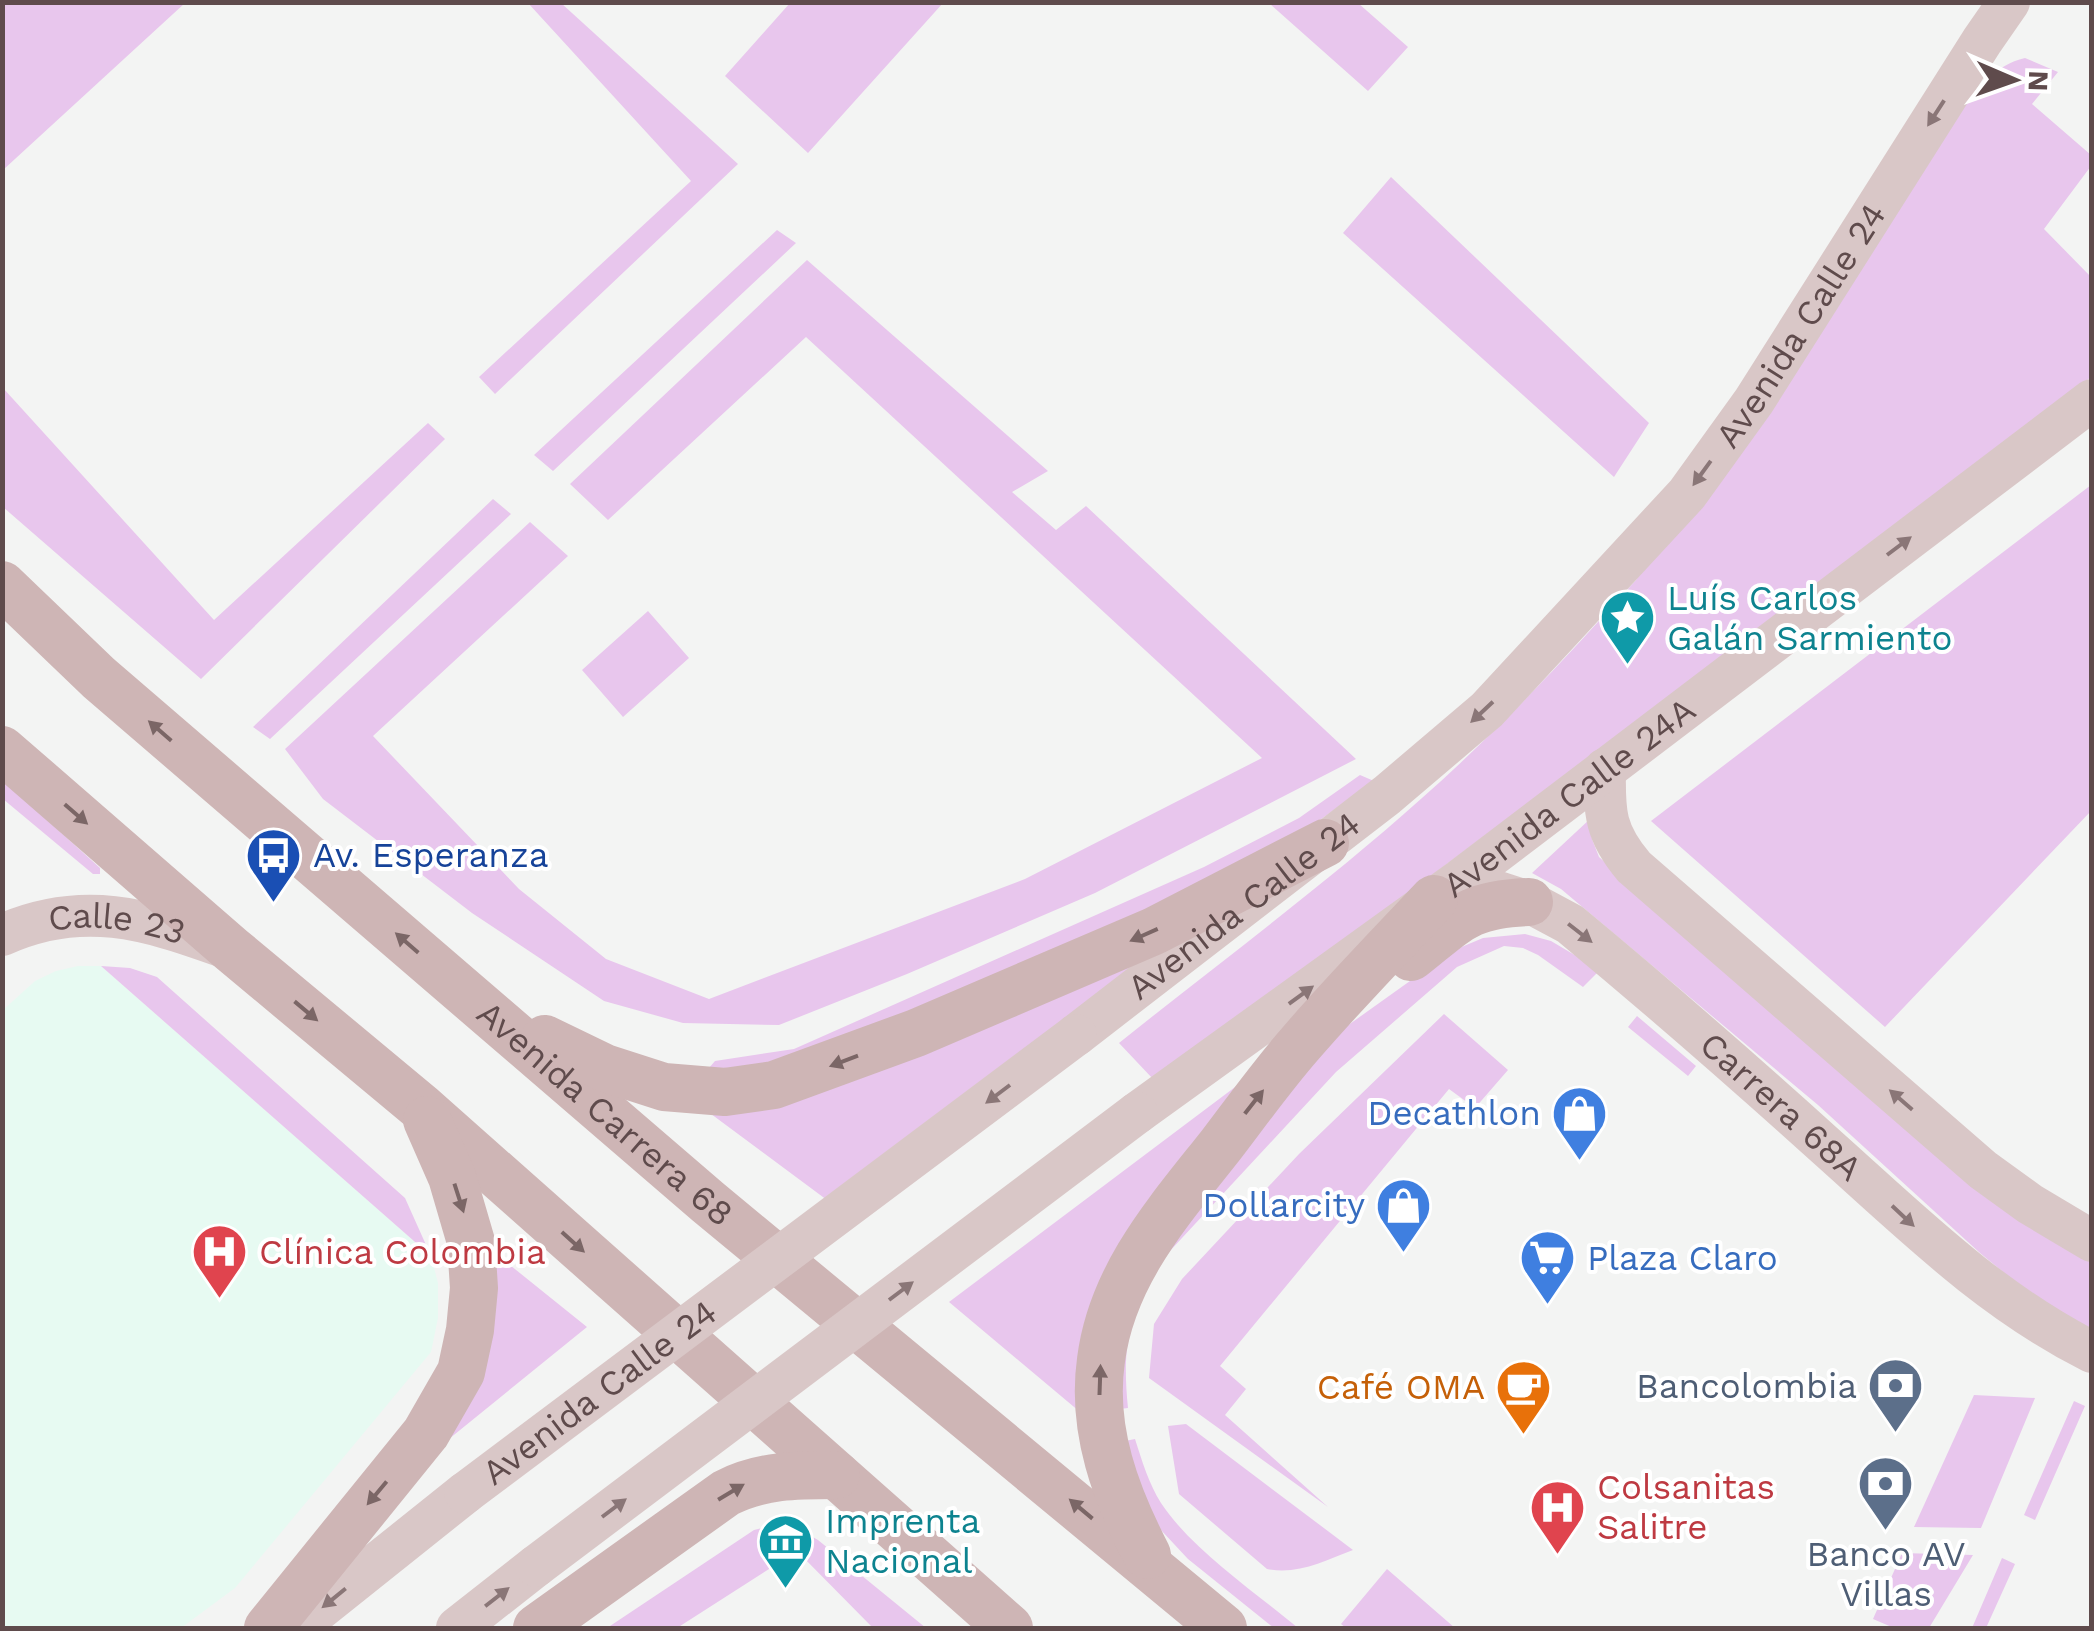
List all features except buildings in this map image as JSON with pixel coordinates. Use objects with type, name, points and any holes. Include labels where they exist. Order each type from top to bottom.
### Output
[{"type":"main road","name":"Avenida Calle 24","points":[[296,1628],[465,1492],[1076,1035],[1387,795],[1487,710],[1687,494],[1754,401],[1982,40],[2010,2]]},
{"type":"main road","name":"Avenida Calle 24A","points":[[457,1628],[1136,1113],[1447,890],[2092,400]]},
{"type":"main road","name":"Avenida Carrera 68","points":[[2,585],[99,678],[708,1202],[1223,1628]]},
{"type":"main road","points":[[2,750],[422,1108],[1009,1628]]},
{"type":"main road","points":[[1606,769],[1607,823],[1618,848],[1634,866],[1983,1170],[2092,1241]]},
{"type":"main road","points":[[481,1006],[572,1054],[646,1083],[702,1091],[774,1085],[916,1033],[1154,931],[1324,843]]},
{"type":"main road","points":[[1156,1572],[1124,1510],[1110,1471],[1101,1425],[1100,1361],[1110,1316],[1128,1270],[1298,1046],[1447,890]]},
{"type":"main road","name":"Carrera 68A","points":[[1447,890],[1529,902],[1570,924],[1638,980],[1949,1259],[2092,1352]]},
{"type":"main road","points":[[1298,1046],[1462,916],[1493,903],[1529,902]]},
{"type":"main road","name":"Calle 23","points":[[2,935],[27,924],[65,916],[111,914],[168,926],[231,949]]},
{"type":"main road","points":[[268,1628],[426,1433],[461,1372],[474,1288],[471,1242],[452,1177],[422,1108]]},
{"type":"main road","points":[[537,1628],[746,1482],[836,1475]]},
{"type":"shaded area","points":[[3,2],[185,2],[185,3],[3,170]]},
{"type":"shaded area","points":[[790,2],[943,3],[808,153],[725,76]]},
{"type":"shaded area","points":[[528,3],[561,3],[738,164],[495,394],[479,377],[691,181]]},
{"type":"shaded area","points":[[1269,3],[1358,3],[1408,47],[1368,91]]},
{"type":"shaded area","points":[[2025,58],[2058,72],[2032,104],[2091,155],[2091,166],[2044,229],[2091,277],[2091,377],[1973,470],[1316,962],[1153,1079],[1119,1043],[1386,830],[1478,746],[1585,637],[1636,580],[1959,112],[1996,72]]},
{"type":"shaded area","points":[[1391,177],[1649,423],[1614,477],[1343,233]]},
{"type":"shaded area","points":[[777,230],[796,243],[553,471],[534,455]]},
{"type":"shaded area","points":[[807,260],[1048,471],[1012,492],[1056,530],[1086,506],[1356,759],[1095,893],[779,1025],[683,1023],[604,1001],[472,913],[323,799],[285,749],[530,522],[568,556],[373,736],[519,889],[606,959],[709,999],[1025,879],[1262,758],[806,337],[608,520],[570,484]]},
{"type":"shaded area","points":[[3,388],[214,620],[428,423],[445,439],[201,679],[3,507]]},
{"type":"shaded area","points":[[2091,485],[2091,811],[1885,1027],[1651,821]]},
{"type":"shaded area","points":[[493,499],[511,514],[270,739],[253,727]]},
{"type":"shaded area","points":[[648,611],[689,658],[623,717],[582,670]]},
{"type":"shaded area","points":[[1360,775],[1374,781],[1224,881],[809,1058],[702,1076],[715,1061],[794,1049],[1204,867],[1299,818]]},
{"type":"shaded area","points":[[3,780],[100,868],[100,874],[93,874],[3,799]]},
{"type":"shaded area","points":[[1590,819],[1599,857],[1809,1042],[2091,1259],[2091,1329],[2031,1295],[1818,1105],[1561,889],[1532,873]]},
{"type":"shaded area","points":[[1193,926],[831,1203],[703,1108]]},
{"type":"shaded area","points":[[1525,934],[1551,941],[1600,970],[1583,987],[1538,955],[1504,946],[1457,967],[1336,1072],[1156,1266],[1129,1334],[1128,1408],[1111,1410],[1125,1299],[1305,1056],[1452,951],[1483,938]]},
{"type":"shaded area","name":"Clínica Colombia","points":[[78,966],[101,966],[431,1256],[438,1283],[438,1318],[431,1352],[235,1588],[181,1628],[3,1628],[3,1010],[35,981]]},
{"type":"shaded area","points":[[101,966],[130,968],[157,977],[405,1198],[431,1256]]},
{"type":"shaded area","points":[[1444,1014],[1508,1070],[1475,1108],[1449,1089],[1220,1366],[1246,1389],[1225,1415],[1328,1507],[1149,1378],[1154,1324],[1182,1279],[1299,1154]]},
{"type":"shaded area","points":[[1637,1016],[1696,1066],[1688,1076],[1628,1027]]},
{"type":"shaded area","points":[[1275,1057],[1189,1169],[1086,1417],[949,1302]]},
{"type":"shaded area","points":[[490,1249],[587,1327],[444,1443]]},
{"type":"shaded area","points":[[1974,1395],[2035,1398],[1981,1528],[1914,1527]]},
{"type":"shaded area","points":[[2074,1401],[2085,1406],[2035,1520],[2024,1515]]},
{"type":"shaded area","points":[[1186,1424],[1353,1550],[1300,1569],[1267,1569],[1179,1494],[1168,1426]]},
{"type":"shaded area","points":[[1135,1439],[1153,1488],[1174,1520],[1207,1554],[1298,1628],[1274,1628],[1188,1559],[1146,1514],[1120,1442]]},
{"type":"shaded area","points":[[770,1526],[802,1531],[818,1540],[926,1628],[873,1628],[797,1551],[677,1628],[607,1628],[754,1530]]},
{"type":"shaded area","points":[[1902,1553],[1973,1555],[1929,1628],[1894,1628],[1873,1619]]},
{"type":"shaded area","points":[[2002,1558],[2015,1564],[1986,1628],[1972,1628]]},
{"type":"shaded area","points":[[1387,1569],[1455,1628],[1346,1628],[1341,1624]]},
{"type":"place","name":"Luís Carlos Galán Sarmiento","points":[[1628,667]]},
{"type":"place","name":"Av. Esperanza","points":[[274,904]]},
{"type":"place","name":"Decathlon","points":[[1580,1162]]},
{"type":"place","name":"Dollarcity","points":[[1404,1254]]},
{"type":"place","name":"Clínica Colombia","points":[[220,1301]]},
{"type":"place","name":"Plaza Claro","points":[[1548,1307]]},
{"type":"place","name":"Bancolombia","points":[[1896,1435]]},
{"type":"place","name":"Café OMA","points":[[1524,1436]]},
{"type":"place","name":"Banco AV Villas","points":[[1886,1532]]},
{"type":"place","name":"Colsanitas Salitre","points":[[1558,1556]]},
{"type":"place","name":"Imprenta Nacional","points":[[786,1590]]}]
